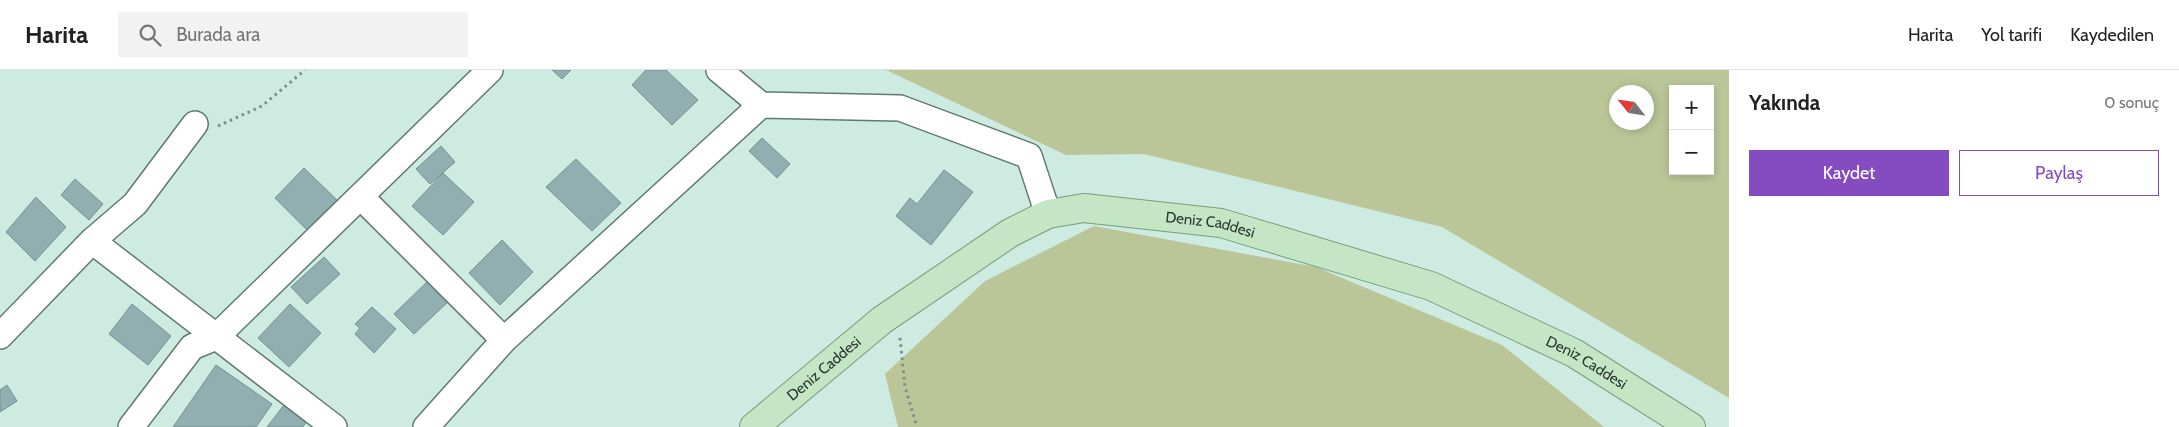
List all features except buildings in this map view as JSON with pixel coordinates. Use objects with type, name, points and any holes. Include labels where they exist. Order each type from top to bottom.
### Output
[{"type":"main road","name":"Deniz Caddesi","points":[[754,427],[882,320],[1010,233],[1048,214],[1084,208],[1221,223],[1431,286],[1574,353],[1691,427]]},
{"type":"street","points":[[131,427],[192,347],[216,337],[490,70]]},
{"type":"street","points":[[719,70],[761,105],[900,108],[1029,156],[1048,214]]},
{"type":"street","points":[[426,427],[504,340],[761,105]]},
{"type":"street","points":[[0,336],[92,241],[135,204],[196,124]]},
{"type":"street","points":[[361,197],[504,340]]},
{"type":"street","points":[[92,241],[334,427]]},
{"type":"path","points":[[196,124],[215,127],[262,106],[305,70]]},
{"type":"path","points":[[897,310],[905,387],[917,427]]},
{"type":"green space","points":[[886,70],[1729,70],[1729,398],[1442,227],[1144,154],[1066,155]]},
{"type":"green space","points":[[1094,226],[1316,267],[1502,345],[1604,427],[898,427],[885,374],[985,281]]}]
